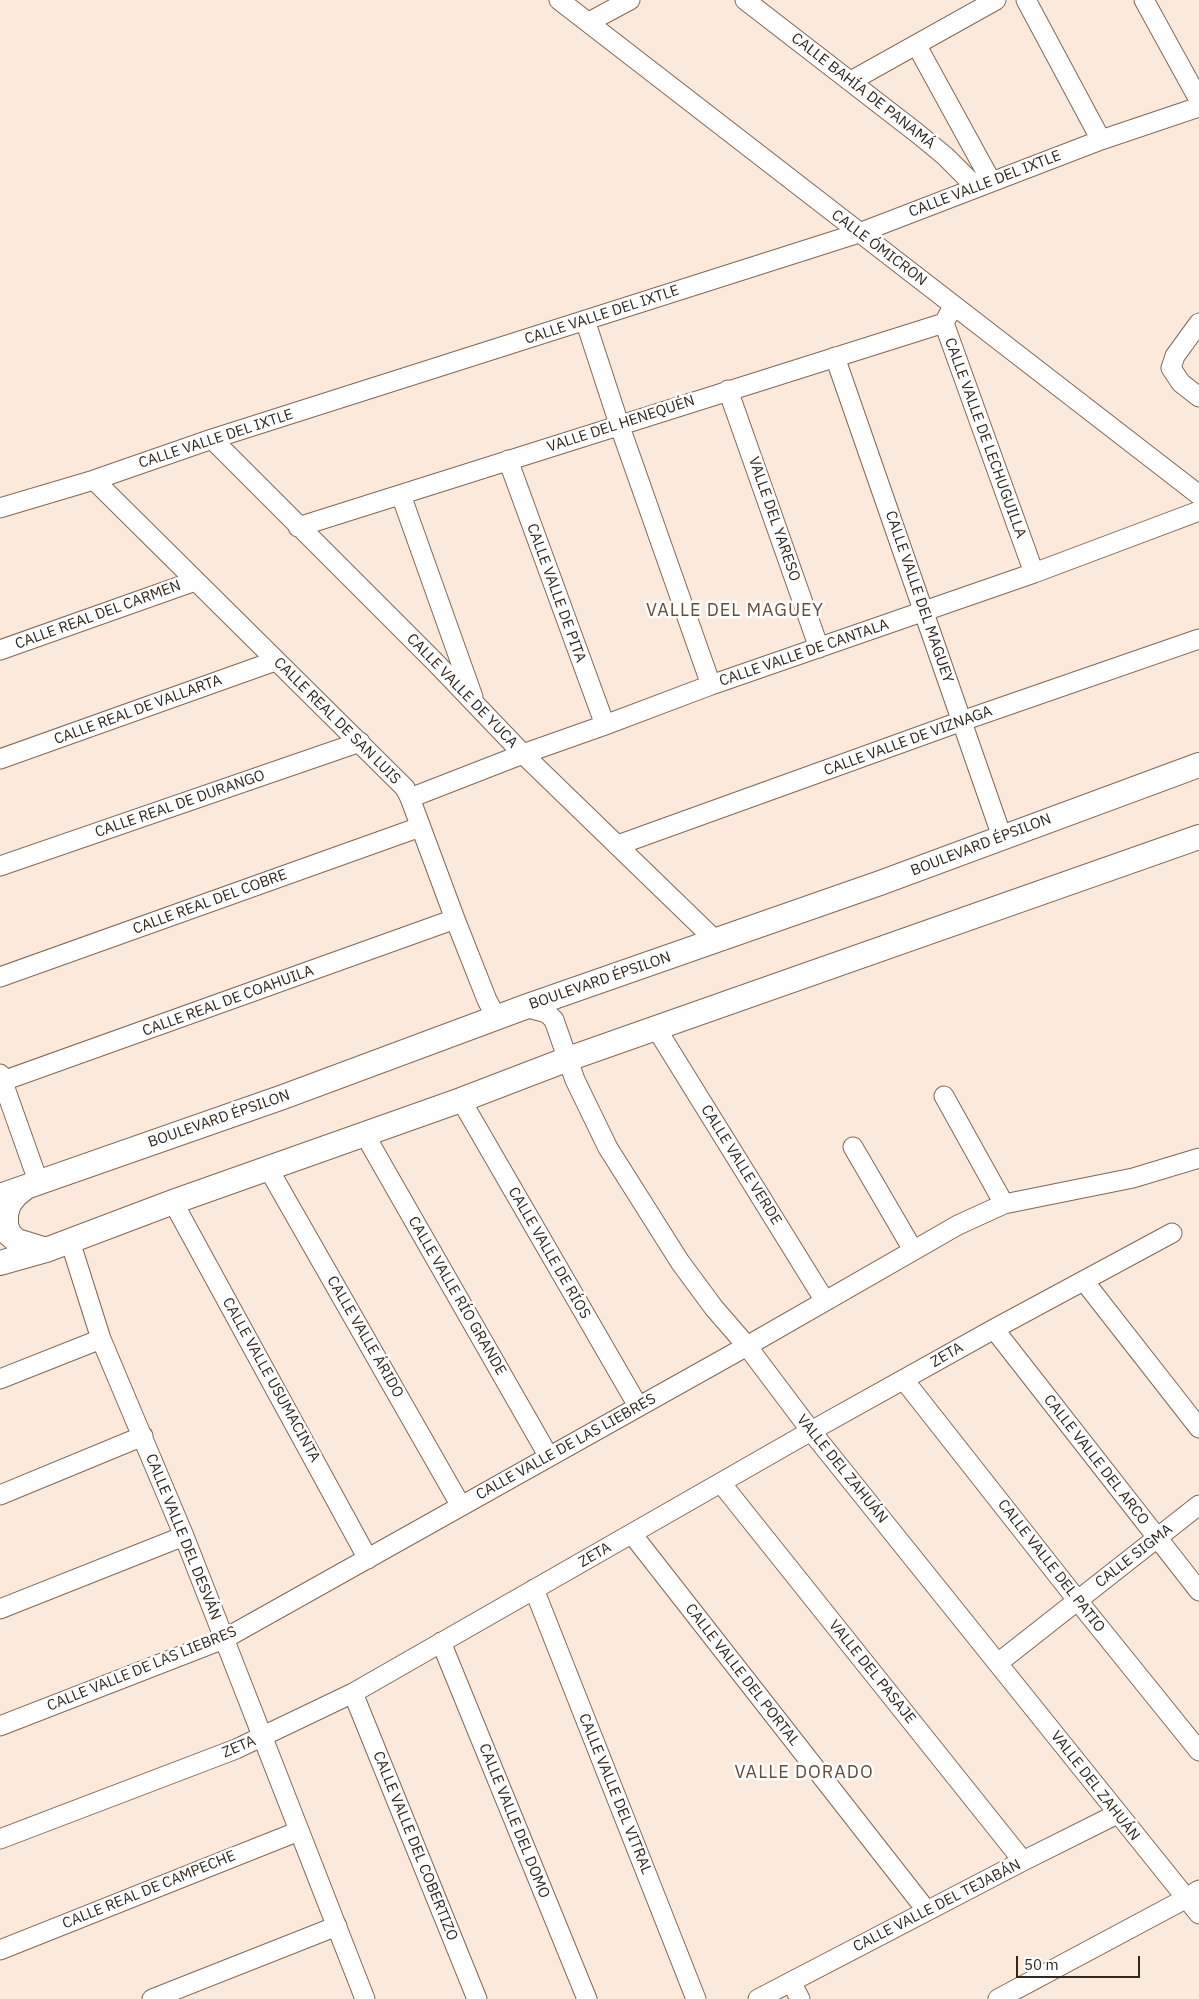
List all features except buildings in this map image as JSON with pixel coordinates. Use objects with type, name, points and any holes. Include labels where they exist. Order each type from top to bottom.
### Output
[{"type":"street","name":"CALLE ÓMICRON","points":[[559,0],[1199,495]]},
{"type":"street","points":[[589,22],[630,0]]},
{"type":"street","points":[[851,81],[996,0]]},
{"type":"street","points":[[1026,0],[1102,140]]},
{"type":"street","points":[[1144,0],[1199,100]]},
{"type":"street","name":"CALLE BAHÍA DE PANAMÁ","points":[[751,1],[945,156],[983,184]]},
{"type":"street","points":[[916,46],[983,184]]},
{"type":"street","name":"CALLE VALLE DEL IXTLE","points":[[0,508],[94,480],[212,439],[859,233],[983,184],[1199,107]]},
{"type":"street","name":"CALLE VALLE DE LECHUGUILLA","points":[[954,304],[944,323],[1034,573]]},
{"type":"street","points":[[586,320],[619,424],[711,685]]},
{"type":"street","name":"VALLE DEL HENEQUÉN","points":[[298,527],[619,424],[944,323]]},
{"type":"street","points":[[1199,323],[1175,356],[1171,368],[1181,383],[1199,397]]},
{"type":"street","name":"CALLE VALLE DEL MAGUEY","points":[[835,357],[1002,837]]},
{"type":"street","name":"VALLE DEL YARESO","points":[[728,390],[819,648]]},
{"type":"street","name":"CALLE VALLE DE YUCA","points":[[212,439],[475,703],[523,754],[715,940]]},
{"type":"street","name":"CALLE VALLE DE PITA","points":[[508,460],[605,725]]},
{"type":"street","name":"CALLE REAL DE SAN LUIS","points":[[94,480],[400,782],[410,798],[455,919],[487,1000],[496,1017]]},
{"type":"street","points":[[401,495],[475,703]]},
{"type":"street","name":"CALLE VALLE DE CANTALA","points":[[410,798],[711,685],[925,612],[1199,511]]},
{"type":"street","name":"CALLE REAL DEL CARMEN","points":[[0,650],[195,581]]},
{"type":"street","name":"CALLE VALLE DE VIZNAGA","points":[[618,845],[962,721],[1199,639]]},
{"type":"street","name":"CALLE REAL DE VALLARTA","points":[[0,759],[276,660]]},
{"type":"street","name":"CALLE REAL DE DURANGO","points":[[0,866],[360,742]]},
{"type":"street","name":"BOULEVARD ÉPSILON","points":[[0,1196],[283,1097],[496,1017],[880,883],[1199,765]]},
{"type":"street","name":"CALLE REAL DEL COBRE","points":[[0,977],[420,827]]},
{"type":"street","points":[[0,1263],[46,1250],[173,1202],[461,1100],[568,1059],[1199,837]]},
{"type":"street","name":"CALLE REAL DE COAHUILA","points":[[1,1079],[455,919]]},
{"type":"street","name":"VALLE DEL ZAHUÁN","points":[[525,1007],[546,1013],[554,1020],[575,1080],[594,1120],[632,1188],[680,1262],[714,1308],[747,1346],[811,1431],[1117,1814],[1192,1894],[1199,1914]]},
{"type":"street","name":"CALLE VALLE VERDE","points":[[656,1028],[826,1301]]},
{"type":"street","points":[[1,1079],[33,1183],[16,1195],[9,1204],[6,1214],[6,1226],[10,1235],[17,1241],[46,1250]]},
{"type":"street","points":[[944,1096],[1004,1204]]},
{"type":"street","name":"CALLE VALLE DE RÍOS","points":[[461,1100],[638,1406]]},
{"type":"street","name":"CALLE VALLE RÍO GRANDE","points":[[365,1135],[549,1457]]},
{"type":"street","points":[[853,1147],[913,1250]]},
{"type":"street","name":"CALLE VALLE DE LAS LIEBRES","points":[[0,1726],[224,1639],[747,1346],[958,1225],[1004,1204],[1134,1178],[1199,1158]]},
{"type":"street","name":"CALLE VALLE ÁRIDO","points":[[268,1168],[461,1506]]},
{"type":"street","name":"CALLE VALLE USUMACINTA","points":[[173,1202],[368,1559]]},
{"type":"street","name":"ZETA","points":[[0,1839],[228,1752],[353,1693],[811,1431],[1172,1233]]},
{"type":"street","name":"CALLE VALLE DEL DESVÁN","points":[[70,1241],[101,1339],[184,1536],[365,1999]]},
{"type":"street","points":[[1084,1281],[1199,1428]]},
{"type":"street","name":"CALLE VALLE DEL ARCO","points":[[994,1329],[1199,1591]]},
{"type":"street","points":[[0,1379],[101,1339]]},
{"type":"street","name":"CALLE VALLE DEL PATIO","points":[[904,1380],[1199,1751]]},
{"type":"street","points":[[0,1495],[143,1436]]},
{"type":"street","name":"VALLE DEL PASAJE","points":[[721,1483],[1023,1861]]},
{"type":"street","name":"CALLE SIGMA","points":[[998,1663],[1199,1505]]},
{"type":"street","name":"CALLE VALLE DEL PORTAL","points":[[632,1534],[927,1911]]},
{"type":"street","points":[[0,1609],[184,1536]]},
{"type":"street","name":"CALLE VALLE DEL VITRAL","points":[[534,1590],[696,1999]]},
{"type":"street","name":"CALLE VALLE DEL DOMO","points":[[441,1642],[587,1999]]},
{"type":"street","name":"CALLE VALLE DEL COBERTIZO","points":[[353,1693],[477,1999]]},
{"type":"street","name":"CALLE VALLE DEL TEJABÁN","points":[[758,1999],[1117,1814]]},
{"type":"street","name":"CALLE REAL DE CAMPECHE","points":[[0,1950],[299,1831]]},
{"type":"street","points":[[998,1999],[1192,1894]]},
{"type":"street","points":[[152,1999],[336,1926]]},
{"type":"street","points":[[791,1982],[800,1999]]},
{"type":"district","name":"VALLE DEL MAGUEY","points":[[735,611]]},
{"type":"district","name":"VALLE DORADO","points":[[804,1773]]}]
